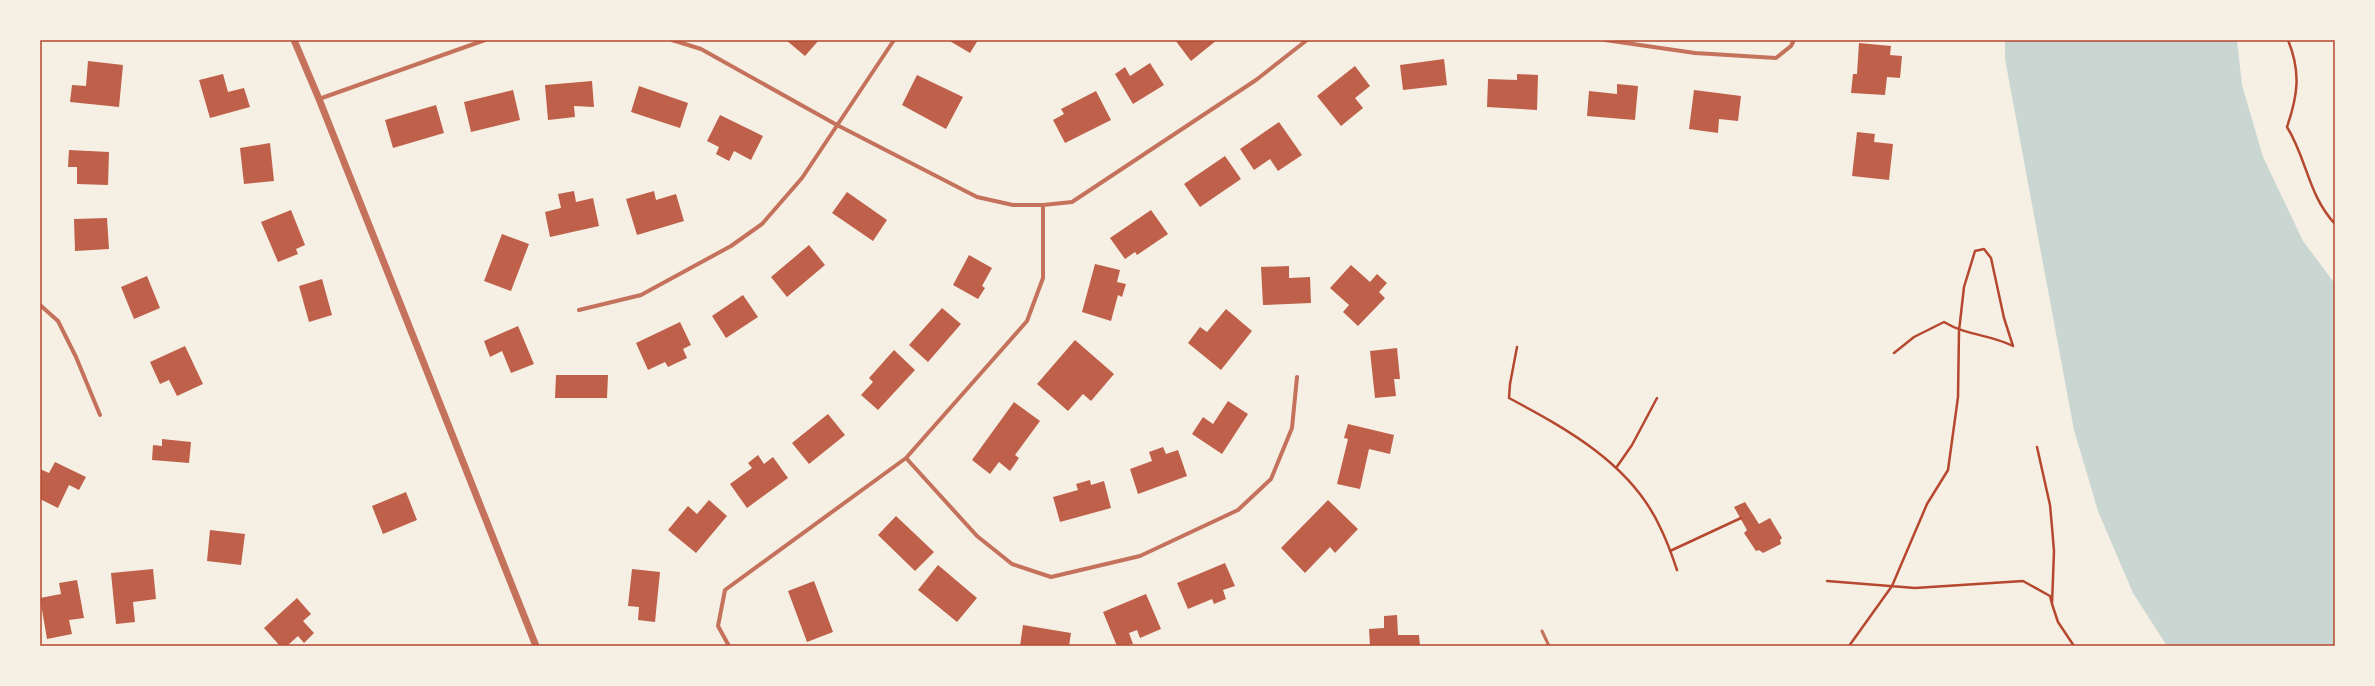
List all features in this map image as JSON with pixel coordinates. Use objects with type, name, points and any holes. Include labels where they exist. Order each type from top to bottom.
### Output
[{"type":"street","points":[[294,40],[319,99],[536,646]]},
{"type":"street","points":[[319,99],[485,40]]},
{"type":"street","points":[[672,40],[700,49],[837,125],[977,197],[1014,205],[1043,205],[1072,202],[1256,80],[1307,40]]},
{"type":"street","points":[[579,310],[641,295],[738,242],[762,224],[802,178],[894,40]]},
{"type":"street","points":[[1604,40],[1696,53],[1776,58],[1791,46],[1794,40]]},
{"type":"street","points":[[729,646],[718,626],[725,590],[906,458],[1028,321],[1043,278],[1043,205]]},
{"type":"street","points":[[40,305],[58,321],[76,357],[100,415]]},
{"type":"street","points":[[906,458],[977,536],[1012,564],[1051,577],[1140,556],[1238,510],[1271,479],[1292,428],[1296,377]]},
{"type":"lane","points":[[1542,631],[1549,646]]},
{"type":"path","points":[[2288,40],[2298,75],[2293,110],[2287,127],[2297,143],[2308,182],[2327,215],[2335,224]]},
{"type":"path","points":[[1848,646],[1892,586],[1927,504],[1948,470],[1958,397],[1959,331],[1964,287],[1975,251],[1984,249],[1991,258],[2004,318],[2013,346],[2000,340],[1959,331],[1944,322],[1914,337],[1894,353]]},
{"type":"path","points":[[1517,347],[1509,398],[1579,437],[1616,468],[1641,496],[1660,526],[1677,570]]},
{"type":"path","points":[[1616,468],[1632,445],[1657,398]]},
{"type":"path","points":[[2037,447],[2050,505],[2054,551],[2052,604]]},
{"type":"path","points":[[1670,551],[1741,518]]},
{"type":"path","points":[[1827,582],[1915,588],[2023,581],[2050,596],[2058,622],[2074,646]]},
{"type":"shaded area","points":[[2005,40],[2237,40],[2242,85],[2263,157],[2303,241],[2335,284],[2335,646],[2167,646],[2133,593],[2098,511],[2074,430],[2005,59]]},
{"type":"building","points":[[786,40],[819,40],[805,56]]},
{"type":"building","points":[[948,40],[978,40],[970,53]]},
{"type":"building","points":[[1175,40],[1217,40],[1191,61]]},
{"type":"building","points":[[1859,43],[1891,46],[1890,55],[1902,56],[1900,78],[1887,77],[1885,95],[1851,93],[1853,74],[1857,74]]},
{"type":"building","points":[[1444,59],[1447,85],[1403,90],[1400,65]]},
{"type":"building","points":[[88,61],[123,65],[119,107],[70,102],[72,85],[86,86]]},
{"type":"building","points":[[1150,63],[1164,85],[1133,104],[1115,74],[1125,67],[1130,76]]},
{"type":"building","points":[[1355,66],[1370,86],[1355,98],[1363,108],[1341,126],[1317,96]]},
{"type":"building","points":[[223,74],[228,92],[244,88],[250,107],[210,118],[199,80]]},
{"type":"building","points":[[1517,74],[1538,75],[1537,110],[1487,107],[1488,79],[1517,80]]},
{"type":"building","points":[[917,75],[963,97],[946,129],[902,105]]},
{"type":"building","points":[[592,81],[594,107],[574,106],[575,117],[548,120],[545,85]]},
{"type":"building","points":[[1617,84],[1638,86],[1635,120],[1587,116],[1589,91],[1617,94]]},
{"type":"building","points":[[639,86],[688,103],[680,128],[631,112]]},
{"type":"building","points":[[513,90],[520,120],[471,132],[464,102]]},
{"type":"building","points":[[1694,90],[1741,96],[1738,121],[1719,119],[1718,133],[1689,129]]},
{"type":"building","points":[[1096,91],[1111,120],[1065,143],[1053,120],[1064,114],[1061,109]]},
{"type":"building","points":[[436,105],[444,133],[393,148],[385,120]]},
{"type":"building","points":[[720,115],[763,136],[751,160],[734,151],[729,161],[716,154],[719,147],[707,141]]},
{"type":"building","points":[[1279,122],[1302,155],[1278,171],[1270,159],[1254,170],[1240,149]]},
{"type":"building","points":[[1857,132],[1875,134],[1874,142],[1893,144],[1889,180],[1852,176]]},
{"type":"building","points":[[270,143],[274,181],[244,184],[240,148]]},
{"type":"building","points":[[69,150],[109,152],[108,185],[77,184],[77,167],[68,167]]},
{"type":"building","points":[[1225,156],[1241,179],[1200,207],[1184,184]]},
{"type":"building","points":[[574,191],[576,202],[593,198],[599,226],[550,237],[545,212],[561,208],[558,194]]},
{"type":"building","points":[[654,191],[656,200],[676,194],[684,221],[637,235],[626,199]]},
{"type":"building","points":[[847,192],[887,220],[873,241],[832,213]]},
{"type":"building","points":[[291,210],[305,245],[296,249],[298,254],[278,262],[261,222]]},
{"type":"building","points":[[1151,210],[1168,234],[1137,255],[1135,252],[1125,259],[1110,238]]},
{"type":"building","points":[[107,218],[109,249],[75,251],[74,219]]},
{"type":"building","points":[[502,234],[529,244],[511,291],[484,281]]},
{"type":"building","points":[[809,245],[825,265],[787,297],[771,277]]},
{"type":"building","points":[[969,255],[992,268],[982,286],[985,288],[978,299],[953,285]]},
{"type":"building","points":[[1095,264],[1120,270],[1117,282],[1126,284],[1122,297],[1118,295],[1111,321],[1082,312]]},
{"type":"building","points":[[1351,265],[1370,282],[1377,274],[1387,283],[1379,292],[1385,298],[1358,326],[1343,312],[1349,305],[1330,288]]},
{"type":"building","points":[[1289,266],[1289,278],[1310,277],[1311,303],[1263,305],[1261,267]]},
{"type":"building","points":[[147,276],[160,308],[134,319],[121,287]]},
{"type":"building","points":[[322,279],[332,315],[309,322],[299,286]]},
{"type":"building","points":[[743,295],[758,317],[726,338],[712,316]]},
{"type":"building","points":[[942,308],[961,324],[928,362],[909,345]]},
{"type":"building","points":[[1226,309],[1252,331],[1221,370],[1188,343],[1200,327],[1207,332]]},
{"type":"building","points":[[680,322],[691,345],[683,349],[687,358],[668,367],[665,362],[648,370],[636,343]]},
{"type":"building","points":[[518,326],[534,364],[511,373],[502,351],[490,357],[484,341]]},
{"type":"building","points":[[1075,340],[1114,374],[1091,401],[1083,394],[1068,411],[1037,384]]},
{"type":"building","points":[[185,346],[203,384],[177,396],[169,380],[160,384],[150,362]]},
{"type":"building","points":[[1397,348],[1400,379],[1394,379],[1396,396],[1375,398],[1370,351]]},
{"type":"building","points":[[894,350],[915,370],[878,410],[861,395],[873,382],[869,378]]},
{"type":"building","points":[[556,375],[608,375],[607,398],[555,398]]},
{"type":"building","points":[[1228,401],[1248,414],[1222,454],[1192,434],[1203,417],[1213,424]]},
{"type":"building","points":[[1014,402],[1040,421],[1015,455],[1019,458],[1010,471],[999,462],[990,474],[972,460]]},
{"type":"building","points":[[828,414],[845,435],[809,464],[792,443]]},
{"type":"building","points":[[1348,424],[1394,435],[1390,454],[1369,449],[1360,489],[1337,484],[1348,439],[1344,438]]},
{"type":"building","points":[[162,439],[191,442],[189,463],[152,460],[153,445],[162,446]]},
{"type":"building","points":[[1163,447],[1166,454],[1178,450],[1187,476],[1138,494],[1130,469],[1152,461],[1149,452]]},
{"type":"building","points":[[758,455],[764,464],[773,457],[788,478],[747,508],[730,484],[752,468],[748,463]]},
{"type":"building","points":[[55,462],[86,477],[79,490],[69,485],[58,508],[40,499],[40,469],[49,473]]},
{"type":"building","points":[[1090,480],[1091,485],[1104,481],[1111,508],[1060,522],[1053,497],[1078,490],[1076,484]]},
{"type":"building","points":[[406,492],[417,520],[383,534],[372,506]]},
{"type":"building","points":[[709,500],[727,516],[696,553],[668,530],[688,506],[697,514]]},
{"type":"building","points":[[1328,500],[1358,529],[1335,553],[1330,547],[1305,573],[1281,548]]},
{"type":"building","points":[[1745,502],[1759,524],[1770,518],[1782,538],[1780,540],[1781,544],[1763,553],[1759,550],[1756,551],[1744,533],[1747,530],[1734,507]]},
{"type":"building","points":[[896,516],[934,552],[915,571],[878,535]]},
{"type":"building","points":[[210,530],[245,534],[241,565],[207,561]]},
{"type":"building","points":[[1225,563],[1235,586],[1223,590],[1226,599],[1214,604],[1212,599],[1188,609],[1177,583]]},
{"type":"building","points":[[938,565],[977,598],[957,622],[918,590]]},
{"type":"building","points":[[153,569],[156,599],[133,602],[135,622],[116,624],[111,573]]},
{"type":"building","points":[[632,569],[660,572],[655,622],[638,620],[639,607],[628,606]]},
{"type":"building","points":[[77,580],[84,618],[69,620],[72,634],[47,639],[40,598],[61,594],[59,583]]},
{"type":"building","points":[[814,581],[833,632],[807,642],[788,591]]},
{"type":"building","points":[[1146,594],[1161,629],[1140,638],[1137,630],[1129,633],[1133,644],[1117,646],[1103,612]]},
{"type":"building","points":[[297,598],[311,614],[303,621],[314,633],[304,643],[298,636],[287,646],[280,646],[264,628]]},
{"type":"building","points":[[1397,615],[1398,635],[1419,635],[1420,646],[1370,646],[1369,629],[1384,628],[1384,616]]},
{"type":"building","points":[[1023,625],[1071,633],[1069,646],[1020,646]]}]
